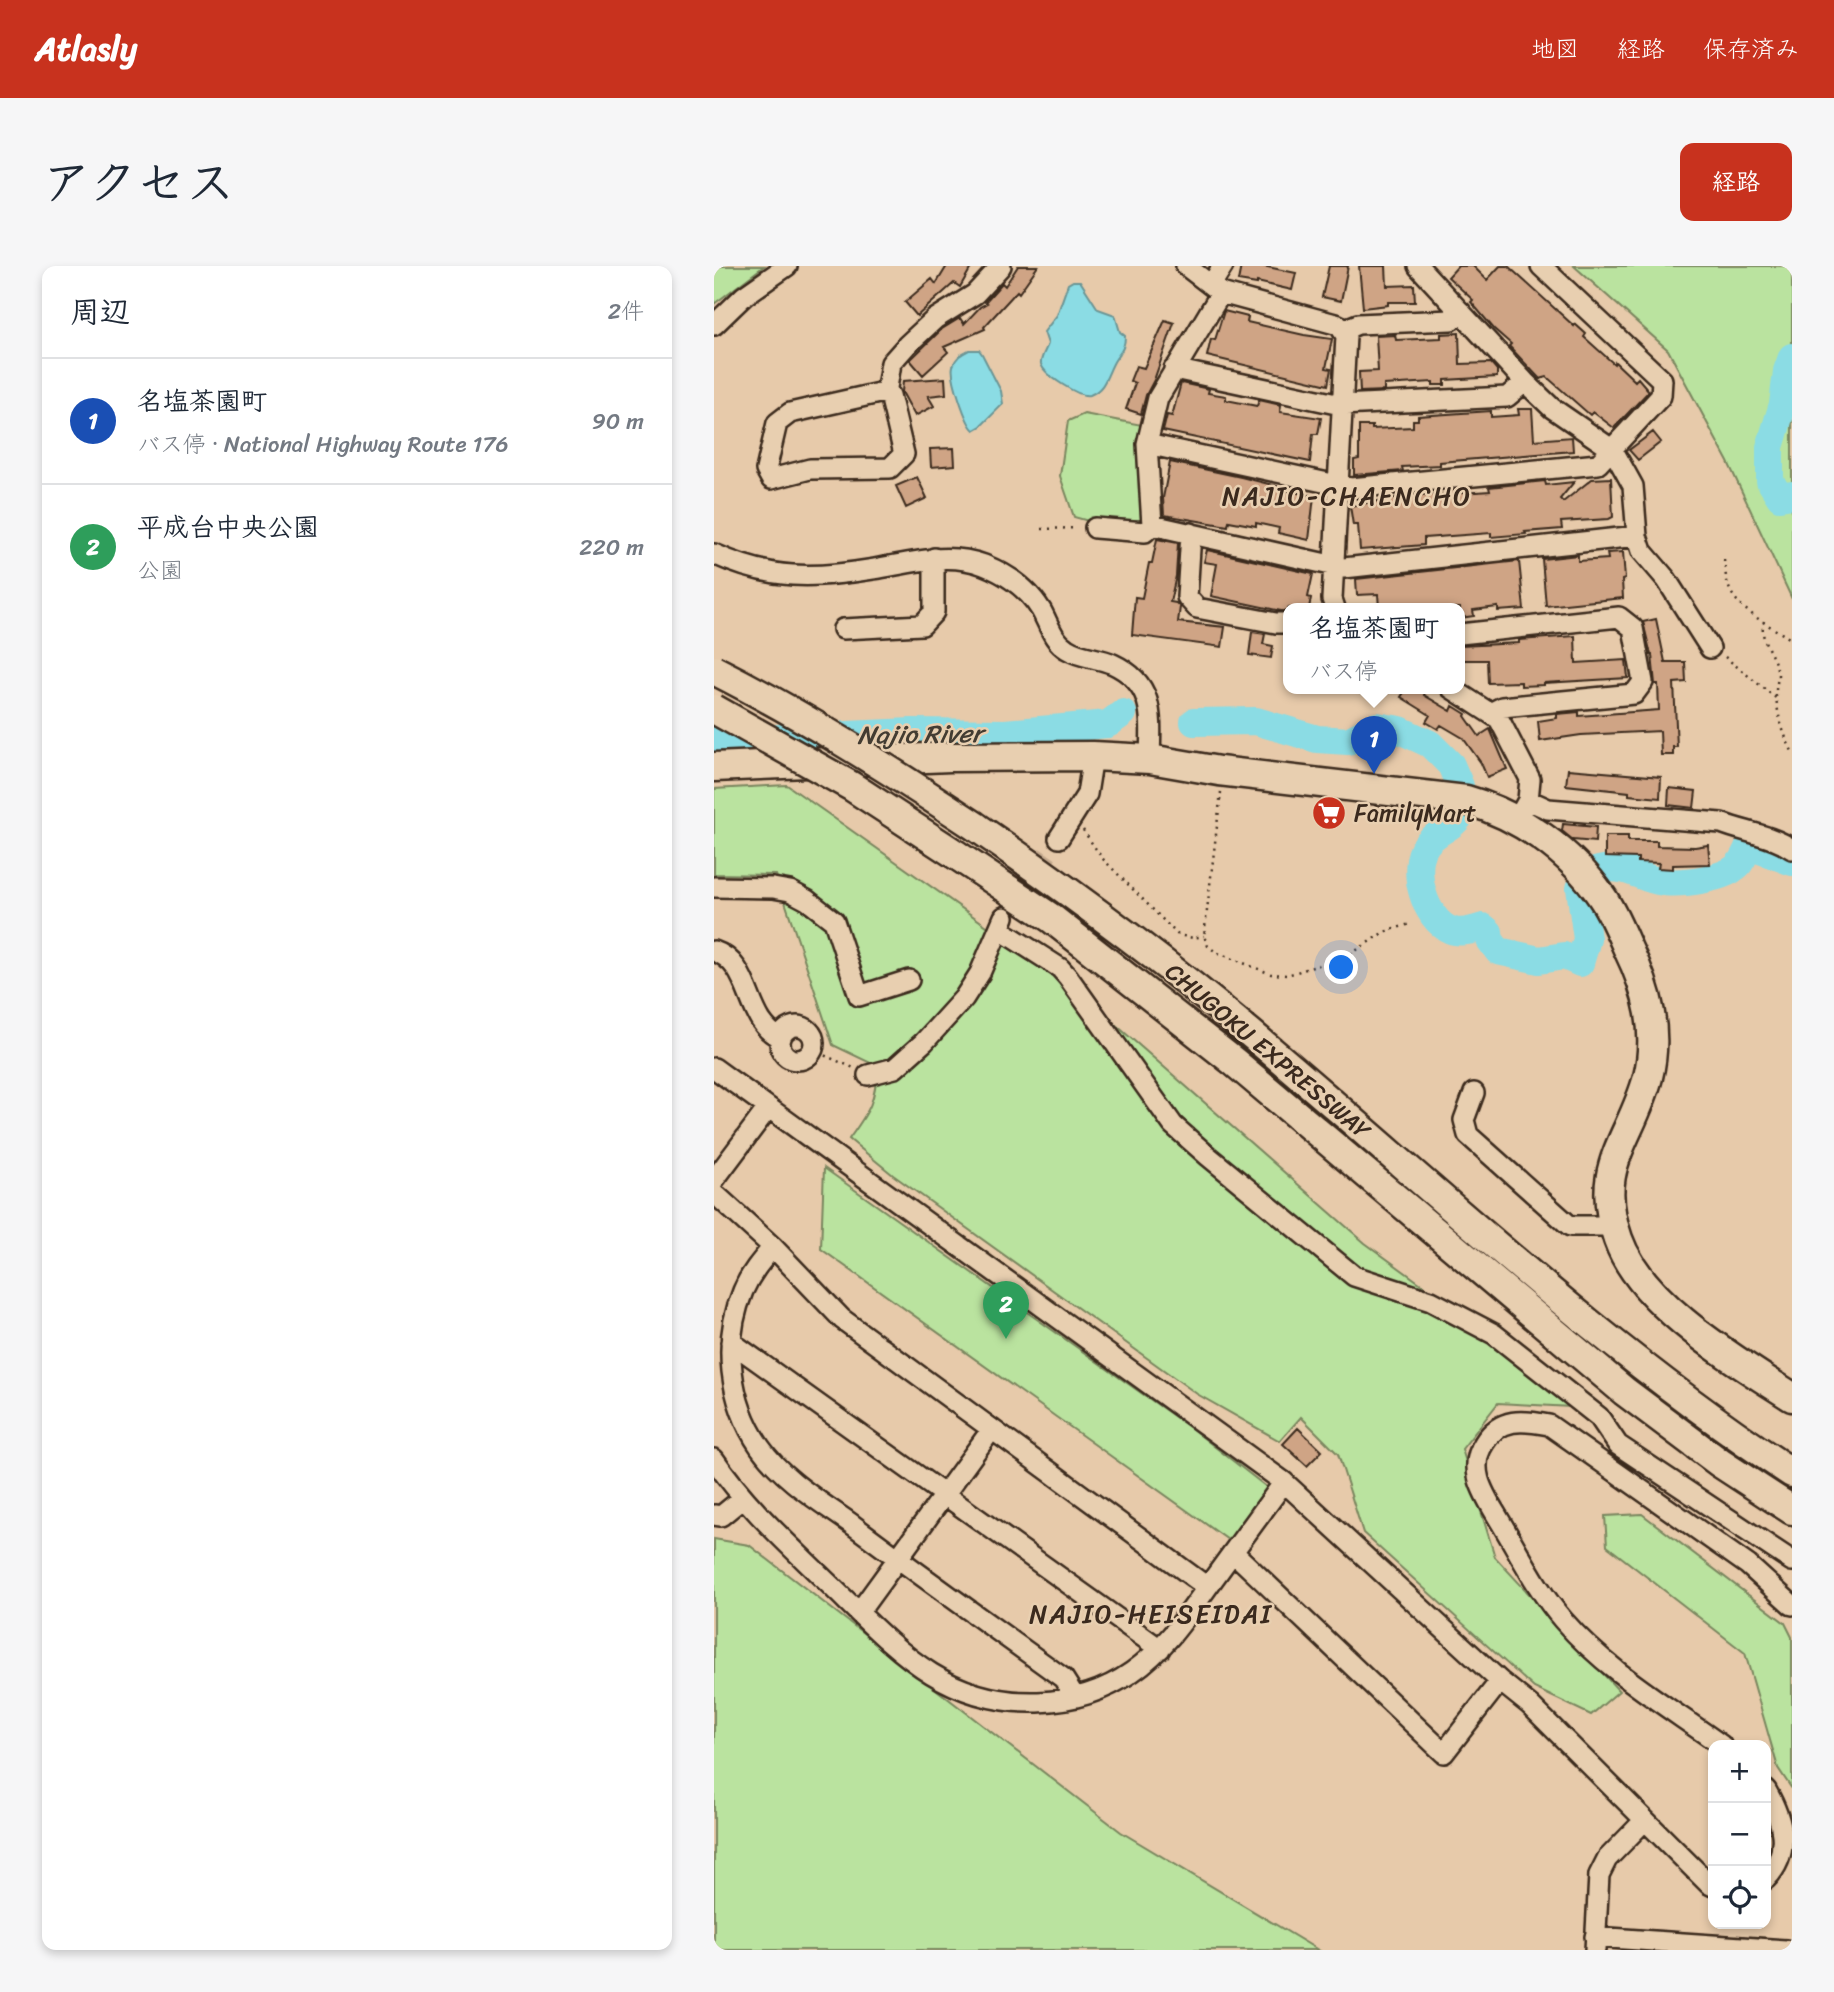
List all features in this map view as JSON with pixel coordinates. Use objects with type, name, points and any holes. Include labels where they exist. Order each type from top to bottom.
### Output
[{"type":"highway","name":"CHUGOKU EXPRESSWAY","points":[[714,670],[867,755],[1063,886],[1152,953],[1250,1033],[1635,1360],[1737,1437],[1792,1473]]},
{"type":"highway","name":"CHUGOKU EXPRESSWAY","points":[[714,709],[850,786],[1051,918],[1203,1037],[1623,1391],[1720,1463],[1792,1510]]},
{"type":"highway","points":[[714,767],[950,757],[1093,756],[1150,759],[1224,772],[1466,800],[1486,806],[1522,810],[1543,838],[1600,894],[1616,921],[1641,976],[1650,1009],[1653,1047],[1647,1078],[1614,1157],[1610,1177],[1614,1226],[1626,1257],[1648,1289],[1687,1324],[1792,1397]]},
{"type":"street","points":[[714,325],[744,296],[787,266]]},
{"type":"street","points":[[886,394],[891,363],[906,345],[934,319],[975,294],[1001,266]]},
{"type":"street","points":[[1186,266],[1216,289],[1339,325],[1346,336],[1333,565],[1333,603]]},
{"type":"street","points":[[1095,528],[1145,532],[1152,524],[1147,444],[1158,398],[1216,289],[1223,266]]},
{"type":"street","points":[[1147,444],[1351,488],[1598,464],[1614,450],[1661,396],[1662,380],[1541,266]]},
{"type":"street","points":[[1430,270],[1461,312],[1525,382],[1552,408],[1614,450],[1633,486],[1637,536],[1642,551],[1666,579],[1710,648]]},
{"type":"street","points":[[1342,330],[1358,324],[1451,320],[1461,312]]},
{"type":"street","points":[[1174,369],[1341,405],[1507,397],[1525,382]]},
{"type":"street","points":[[879,393],[886,394],[890,395],[904,454],[890,468],[810,469],[771,479],[766,470],[778,423],[790,413],[879,393]]},
{"type":"street","points":[[1152,524],[1344,568],[1637,536]]},
{"type":"street","points":[[1191,533],[1187,597],[1197,608],[1283,623]]},
{"type":"street","points":[[714,554],[762,572],[812,576],[874,569],[934,558],[965,560],[1003,573],[1031,597],[1057,642],[1068,650],[1111,663],[1139,684],[1152,713],[1150,759]]},
{"type":"street","points":[[843,629],[922,625],[934,612],[934,558]]},
{"type":"street","points":[[1465,633],[1619,617],[1633,628],[1643,682],[1634,694],[1502,707],[1490,713]]},
{"type":"street","points":[[1460,694],[1499,719],[1530,779],[1522,810],[1721,823],[1744,832],[1779,840],[1792,849]]},
{"type":"street","points":[[1059,838],[1087,794],[1093,756]]},
{"type":"street","points":[[714,887],[773,888],[790,891],[807,900],[834,921],[859,996],[909,980]]},
{"type":"street","points":[[868,1075],[895,1068],[924,1042],[964,998],[979,973],[1001,923],[1068,977],[1173,1125],[1354,1276],[1431,1301],[1494,1334],[1598,1417],[1618,1445],[1792,1561]]},
{"type":"street","points":[[714,951],[725,954],[735,964],[762,1023],[771,1034],[781,1038],[789,1028],[805,1028],[812,1036],[812,1050]]},
{"type":"street","points":[[714,1068],[1284,1482],[1500,1681],[1530,1705],[1708,1883]]},
{"type":"street","points":[[1474,1093],[1464,1120],[1468,1135],[1570,1226],[1614,1226]]},
{"type":"street","points":[[714,1180],[768,1108]]},
{"type":"street","points":[[714,1193],[773,1247],[842,1319],[1207,1587]]},
{"type":"street","points":[[773,1247],[755,1269],[743,1291],[734,1319],[731,1342],[731,1371],[737,1398],[745,1422],[761,1448],[783,1472],[1063,1678],[1075,1697]]},
{"type":"street","points":[[731,1342],[946,1493],[1160,1649]]},
{"type":"street","points":[[1714,1740],[1604,1661],[1563,1620],[1541,1590],[1479,1483],[1476,1462],[1482,1444],[1495,1429],[1510,1421],[1549,1425],[1748,1565],[1792,1605]]},
{"type":"street","points":[[859,1612],[992,1429]]},
{"type":"street","points":[[714,1459],[743,1498],[900,1652],[934,1676],[971,1694],[1013,1703],[1058,1702],[1097,1692],[1132,1672],[1166,1644],[1284,1482]]},
{"type":"street","points":[[714,1515],[721,1516],[743,1498]]},
{"type":"street","points":[[1233,1552],[1444,1753],[1500,1681]]},
{"type":"street","points":[[1771,1798],[1787,1834],[1782,1857],[1771,1872]]},
{"type":"street","points":[[1644,1821],[1607,1859],[1598,1875],[1595,1944],[1786,1950]]},
{"type":"path","points":[[1042,529],[1095,528]]},
{"type":"path","points":[[1724,560],[1732,595],[1746,609],[1792,639]]},
{"type":"path","points":[[1764,621],[1762,626],[1766,647],[1778,673],[1777,699],[1784,737],[1792,751]]},
{"type":"path","points":[[1710,648],[1777,699]]},
{"type":"path","points":[[1224,772],[1203,936],[1208,946],[1216,953],[1271,974],[1287,975],[1348,956],[1384,932],[1410,924]]},
{"type":"path","points":[[1073,816],[1102,858],[1178,935],[1193,938],[1203,936]]},
{"type":"path","points":[[812,1050],[868,1075]]},
{"type":"green space","points":[[714,266],[764,266],[714,304]]},
{"type":"green space","points":[[1574,266],[1792,266],[1792,599],[1728,462],[1668,350]]},
{"type":"green space","points":[[1084,414],[1142,425],[1143,520],[1092,522],[1074,517],[1060,476],[1068,421]]},
{"type":"green space","points":[[787,785],[1068,983],[1365,1243],[1591,1408],[1498,1403],[1462,1449],[1495,1557],[1619,1691],[1591,1715],[1534,1688],[1363,1533],[1338,1454],[1301,1417],[1280,1441],[1197,1394],[893,1175],[849,1139],[870,1106],[877,1066],[833,1045],[776,875],[714,874],[714,789]]},
{"type":"green space","points":[[824,1168],[1192,1429],[1269,1489],[1231,1542],[821,1249]]},
{"type":"green space","points":[[1642,1514],[1785,1623],[1792,1637],[1792,1789],[1778,1768],[1745,1653],[1607,1546],[1605,1516]]},
{"type":"green space","points":[[714,1539],[749,1545],[1121,1832],[1318,1950],[714,1950]]},
{"type":"water","points":[[1080,281],[1098,309],[1115,315],[1120,332],[1125,336],[1122,349],[1103,385],[1090,395],[1063,385],[1041,364],[1048,344],[1044,332],[1057,315],[1068,284]]},
{"type":"water","points":[[969,350],[979,350],[982,354],[1001,391],[1003,404],[974,430],[963,410],[953,371],[957,358]]},
{"type":"building","points":[[947,266],[972,266],[960,287],[954,283],[917,316],[905,302],[932,279],[936,284]]},
{"type":"building","points":[[1018,266],[1038,266],[1019,293],[1017,291],[985,329],[944,347],[948,352],[923,375],[910,360],[942,329],[960,318],[964,324],[987,303],[985,302],[1002,283],[1005,286]]},
{"type":"building","points":[[1241,266],[1263,266],[1296,273],[1292,290],[1257,282],[1238,281]]},
{"type":"building","points":[[1329,266],[1348,266],[1341,301],[1322,297]]},
{"type":"building","points":[[1359,266],[1386,266],[1387,286],[1414,285],[1415,302],[1388,302],[1388,305],[1363,308]]},
{"type":"building","points":[[1458,266],[1473,266],[1487,280],[1500,266],[1508,266],[1586,334],[1584,337],[1614,364],[1615,362],[1635,381],[1638,378],[1649,391],[1614,428],[1593,412],[1590,415],[1547,377],[1540,379],[1509,346],[1511,344],[1471,302],[1473,300],[1448,277]]},
{"type":"building","points":[[1224,311],[1248,317],[1247,322],[1332,339],[1326,368],[1331,369],[1328,385],[1207,356],[1211,339],[1215,340]]},
{"type":"building","points":[[1165,320],[1174,323],[1141,414],[1126,409],[1135,383],[1130,381],[1136,366],[1144,368]]},
{"type":"building","points":[[1459,333],[1460,364],[1491,363],[1497,370],[1497,377],[1445,380],[1445,385],[1433,385],[1433,382],[1384,385],[1384,391],[1360,392],[1359,372],[1378,371],[1376,336],[1395,335],[1396,340],[1441,338],[1441,334]]},
{"type":"building","points":[[945,378],[946,394],[928,396],[934,406],[915,416],[902,392],[903,381]]},
{"type":"building","points":[[1181,383],[1209,389],[1208,393],[1226,396],[1226,400],[1257,406],[1259,400],[1281,405],[1280,412],[1321,418],[1318,434],[1313,434],[1310,462],[1163,431],[1167,415],[1172,416]]},
{"type":"building","points":[[1518,409],[1532,409],[1534,440],[1572,437],[1573,451],[1440,462],[1440,465],[1402,467],[1403,471],[1354,475],[1354,460],[1359,459],[1359,426],[1372,426],[1372,429],[1413,427],[1413,420],[1418,420],[1418,416],[1491,411],[1491,417],[1519,415]]},
{"type":"building","points":[[1653,432],[1661,442],[1638,460],[1629,450]]},
{"type":"building","points":[[954,448],[955,465],[931,467],[930,449]]},
{"type":"building","points":[[1170,462],[1314,496],[1309,540],[1278,533],[1279,528],[1256,523],[1256,526],[1229,521],[1228,526],[1164,515],[1163,498]]},
{"type":"building","points":[[917,477],[927,498],[906,508],[896,486]]},
{"type":"building","points":[[1611,478],[1613,517],[1609,519],[1561,522],[1562,529],[1525,532],[1526,534],[1491,537],[1491,533],[1424,538],[1424,545],[1360,550],[1358,525],[1353,525],[1350,506],[1412,495],[1447,494],[1447,491],[1490,491],[1489,487],[1545,481],[1546,485],[1574,482],[1560,499],[1563,502],[1592,479]]},
{"type":"building","points":[[1157,539],[1178,543],[1176,576],[1170,602],[1180,607],[1178,622],[1225,627],[1222,647],[1132,635],[1135,597],[1142,598]]},
{"type":"building","points":[[1207,550],[1313,574],[1308,597],[1311,598],[1310,603],[1283,603],[1281,611],[1211,596],[1217,564],[1204,562]]},
{"type":"building","points":[[1623,552],[1623,598],[1546,606],[1542,559],[1578,555],[1578,561],[1608,559],[1607,553]]},
{"type":"building","points":[[1519,561],[1524,609],[1498,611],[1498,607],[1473,610],[1474,616],[1465,617],[1465,603],[1379,603],[1378,594],[1357,595],[1356,579]]},
{"type":"building","points":[[1656,619],[1665,662],[1685,662],[1686,682],[1674,683],[1677,747],[1673,747],[1673,755],[1661,755],[1660,731],[1581,735],[1540,741],[1538,721],[1557,718],[1557,714],[1579,712],[1579,716],[1659,710],[1658,684],[1655,684],[1652,655],[1643,622]]},
{"type":"building","points":[[1252,632],[1265,634],[1263,644],[1273,646],[1271,658],[1249,655]]},
{"type":"building","points":[[1575,636],[1576,663],[1626,660],[1628,678],[1521,686],[1521,682],[1488,683],[1487,660],[1465,660],[1465,646],[1519,643],[1519,640]]},
{"type":"building","points":[[1403,694],[1424,694],[1451,711],[1453,706],[1466,714],[1479,736],[1490,729],[1507,769],[1487,777],[1481,763],[1463,738],[1441,725],[1438,729],[1426,722],[1430,715],[1401,697]]},
{"type":"building","points":[[1568,769],[1661,777],[1660,798],[1566,785]]},
{"type":"building","points":[[1669,788],[1696,791],[1694,808],[1668,805]]},
{"type":"building","points":[[1563,824],[1596,827],[1595,842],[1573,840],[1562,831]]},
{"type":"building","points":[[1605,836],[1628,836],[1628,841],[1657,841],[1657,846],[1708,845],[1710,864],[1673,865],[1673,869],[1658,868],[1659,863],[1638,862],[1638,858],[1605,857]]},
{"type":"building","points":[[1298,1428],[1322,1451],[1307,1466],[1283,1444]]},
{"type":"waterway","points":[[1792,357],[1787,371],[1783,404],[1770,447],[1770,481],[1780,497],[1792,495]]},
{"type":"waterway","name":"Najio River","points":[[714,741],[912,732],[1005,733],[1108,724],[1123,713]]},
{"type":"waterway","name":"Najio River","points":[[1194,722],[1256,721],[1317,739],[1348,741],[1377,726],[1400,730],[1430,744],[1451,765],[1460,786]]},
{"type":"waterway","name":"Najio River","points":[[1462,813],[1454,823],[1430,840],[1421,855],[1419,866],[1422,892],[1427,905],[1433,916],[1451,930],[1459,932],[1483,927],[1489,932],[1490,940],[1498,951],[1539,960],[1564,956],[1580,963],[1587,939],[1580,888]]},
{"type":"waterway","name":"Najio River","points":[[1595,871],[1624,869],[1664,882],[1703,880],[1732,870],[1741,861],[1749,846],[1792,862]]},
{"type":"tunnel","points":[[1004,917],[1059,838]]},
{"type":"place","name":"名塩茶園町","points":[[1374,774]]},
{"type":"place","name":"FamilyMart","points":[[1329,813]]},
{"type":"place","name":"平成台中央公園","points":[[1006,1339]]},
{"type":"district","name":"NAJIO-CHAENCHO","points":[[1347,496]]},
{"type":"district","name":"NAJIO-HEISEIDAI","points":[[1151,1614]]}]
